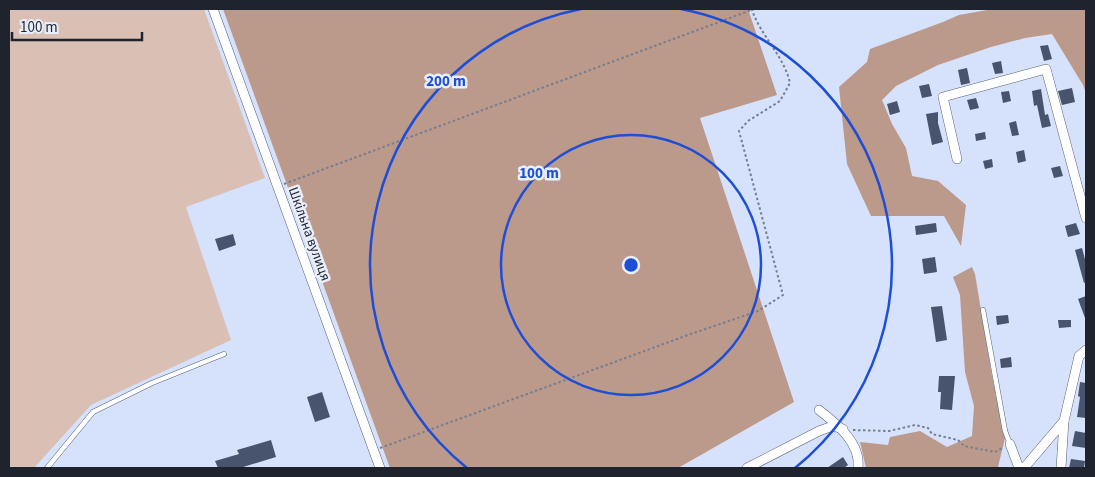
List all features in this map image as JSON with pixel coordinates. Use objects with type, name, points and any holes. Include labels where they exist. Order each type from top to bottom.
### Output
[{"type":"street","name":"Шкільна вулиця","points":[[213,9],[380,468]]},
{"type":"street","points":[[957,159],[943,97],[1046,70],[1086,218]]},
{"type":"street","points":[[1060,468],[1064,421],[1080,356],[1086,350]]},
{"type":"street","points":[[819,410],[843,429],[859,458],[858,468]]},
{"type":"street","points":[[1024,468],[1064,421]]},
{"type":"street","points":[[747,468],[818,431],[833,426],[843,429]]},
{"type":"street","points":[[1010,444],[1019,468]]},
{"type":"lane","points":[[983,310],[1010,444]]},
{"type":"lane","points":[[47,468],[93,412],[152,383],[224,354]]},
{"type":"path","points":[[277,187],[753,9],[756,21],[787,72],[790,83],[780,101],[748,121],[740,131],[783,295],[758,311],[373,450]]},
{"type":"path","points":[[843,429],[889,431],[915,425],[928,428],[932,434],[958,440],[964,446],[995,452],[1010,444]]},
{"type":"shaded area","points":[[9,9],[204,9],[265,178],[186,207],[231,340],[91,405],[34,468],[9,468]]},
{"type":"shaded area","points":[[223,9],[748,9],[777,95],[700,118],[794,402],[678,468],[390,468]]},
{"type":"shaded area","points":[[993,9],[1086,9],[1086,93],[1052,34],[1025,38],[991,47],[938,65],[896,86],[882,100],[892,124],[906,148],[912,176],[938,181],[966,205],[961,246],[944,216],[871,216],[847,164],[839,87],[867,62],[870,49],[959,15]]},
{"type":"shaded area","points":[[972,267],[975,274],[992,376],[1005,438],[998,467],[866,468],[860,442],[888,445],[890,437],[920,431],[947,447],[972,436],[974,406],[965,372],[960,295],[953,277]]},
{"type":"building","points":[[1048,45],[1052,59],[1044,61],[1040,46]]},
{"type":"building","points":[[1001,61],[1003,73],[995,74],[992,63]]},
{"type":"building","points":[[967,68],[970,83],[961,85],[958,70]]},
{"type":"building","points":[[929,84],[932,96],[922,98],[919,86]]},
{"type":"building","points":[[1072,88],[1075,102],[1062,105],[1058,91]]},
{"type":"building","points":[[1041,89],[1045,115],[1048,114],[1051,126],[1042,128],[1037,105],[1034,106],[1032,91]]},
{"type":"building","points":[[1009,91],[1011,101],[1003,103],[1001,92]]},
{"type":"building","points":[[976,98],[979,108],[970,110],[967,100]]},
{"type":"building","points":[[897,101],[900,112],[890,115],[887,104]]},
{"type":"building","points":[[938,112],[938,123],[943,142],[932,145],[926,114]]},
{"type":"building","points":[[1016,121],[1019,135],[1012,136],[1009,123]]},
{"type":"building","points":[[985,132],[986,139],[976,141],[975,134]]},
{"type":"building","points":[[1024,150],[1026,161],[1018,163],[1016,152]]},
{"type":"building","points":[[992,159],[993,167],[985,169],[983,161]]},
{"type":"building","points":[[1060,166],[1063,176],[1054,178],[1051,168]]},
{"type":"building","points":[[936,223],[937,232],[916,235],[915,226]]},
{"type":"building","points":[[1076,223],[1080,234],[1068,237],[1065,226]]},
{"type":"building","points":[[233,234],[236,245],[219,251],[215,239]]},
{"type":"building","points":[[1082,248],[1086,263],[1086,282],[1084,283],[1075,250]]},
{"type":"building","points":[[935,257],[937,272],[924,274],[922,259]]},
{"type":"building","points":[[1086,296],[1086,318],[1085,318],[1078,299]]},
{"type":"building","points":[[942,306],[947,340],[936,342],[931,307]]},
{"type":"building","points":[[1008,315],[1009,323],[997,325],[996,316]]},
{"type":"building","points":[[1058,320],[1071,320],[1071,327],[1059,328]]},
{"type":"building","points":[[1011,357],[1012,367],[1001,368],[1000,359]]},
{"type":"building","points":[[939,376],[955,376],[952,410],[940,409],[941,392],[938,392]]},
{"type":"building","points":[[1080,382],[1086,383],[1086,418],[1077,417]]},
{"type":"building","points":[[322,392],[330,417],[315,422],[307,397]]},
{"type":"building","points":[[1075,431],[1086,433],[1086,448],[1072,446]]},
{"type":"building","points":[[271,440],[276,457],[240,468],[218,468],[215,461],[239,454],[237,450]]},
{"type":"building","points":[[843,457],[848,465],[844,468],[827,468]]},
{"type":"building","points":[[1071,459],[1085,461],[1084,468],[1069,468]]}]
